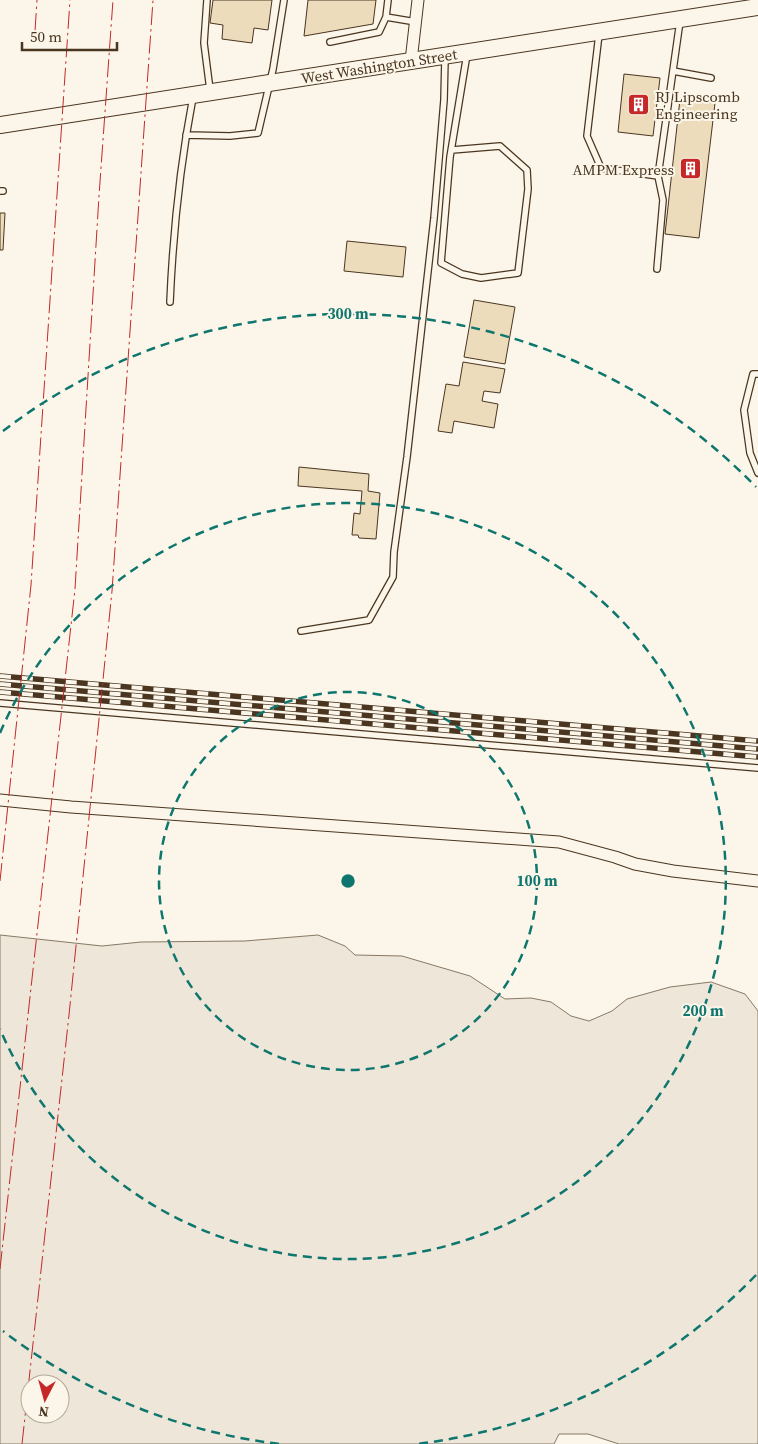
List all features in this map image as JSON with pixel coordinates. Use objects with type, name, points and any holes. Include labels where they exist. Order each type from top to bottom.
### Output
[{"type":"main road","name":"West Washington Street","points":[[0,124],[758,7]]},
{"type":"street","points":[[411,61],[418,0]]},
{"type":"street","points":[[0,800],[71,807],[559,842],[635,864],[673,872],[758,881]]},
{"type":"lane","points":[[207,0],[204,43],[210,92]]},
{"type":"lane","points":[[186,135],[230,136],[258,133],[281,28],[284,0]]},
{"type":"lane","points":[[330,42],[379,32],[386,18],[388,0]]},
{"type":"lane","points":[[386,18],[416,22]]},
{"type":"lane","points":[[657,269],[663,200],[658,176],[680,19]]},
{"type":"lane","points":[[599,32],[587,136],[601,168],[658,176]]},
{"type":"lane","points":[[452,150],[500,146],[528,170],[528,189],[518,273],[481,278],[462,274],[441,263],[452,150],[468,52]]},
{"type":"lane","points":[[300,631],[369,620],[394,577],[394,552],[408,448],[434,218],[444,100],[445,56]]},
{"type":"lane","points":[[673,71],[711,78]]},
{"type":"lane","points":[[170,302],[173,242],[186,135],[193,95]]},
{"type":"lane","points":[[758,374],[753,374],[744,410],[750,454],[758,472]]},
{"type":"lane","points":[[0,703],[758,768]]},
{"type":"shaded area","points":[[0,935],[102,946],[141,942],[245,941],[318,935],[345,946],[355,955],[402,956],[470,976],[505,999],[531,998],[551,1002],[571,1016],[589,1021],[612,1011],[627,999],[670,987],[711,982],[745,994],[758,1011],[758,1444],[619,1444],[588,1434],[559,1434],[554,1444],[0,1444]]},
{"type":"building","points":[[213,0],[272,0],[268,30],[254,28],[252,43],[222,39],[223,25],[210,23]]},
{"type":"building","points":[[308,0],[376,0],[373,24],[304,36]]},
{"type":"building","name":"RJ Lipscomb Engineering","points":[[624,74],[660,78],[653,136],[618,132]]},
{"type":"building","name":"AMPM Express","points":[[680,99],[715,103],[699,238],[665,234]]},
{"type":"building","points":[[0,213],[5,213],[3,250],[0,250]]},
{"type":"building","points":[[347,241],[406,247],[403,277],[344,271]]},
{"type":"building","points":[[474,300],[515,307],[505,364],[464,357]]},
{"type":"building","points":[[463,362],[505,369],[500,393],[484,391],[482,401],[498,404],[494,428],[454,421],[452,433],[438,431],[446,384],[459,386]]},
{"type":"building","points":[[299,467],[369,474],[368,491],[380,493],[376,539],[359,538],[358,535],[352,535],[354,513],[360,514],[362,491],[298,486]]},
{"type":"railway","points":[[0,676],[758,741]]},
{"type":"railway","points":[[0,684],[758,749]]},
{"type":"railway","points":[[0,692],[758,757]]},
{"type":"power","points":[[35,31],[37,0]]},
{"type":"power","points":[[0,881],[31,585],[70,0]]},
{"type":"power","points":[[0,1269],[75,589],[113,0]]},
{"type":"power","points":[[22,1444],[69,1015],[112,591],[153,0]]},
{"type":"place","name":"RJ Lipscomb Engineering","points":[[639,105]]},
{"type":"place","name":"AMPM Express","points":[[690,169]]}]
